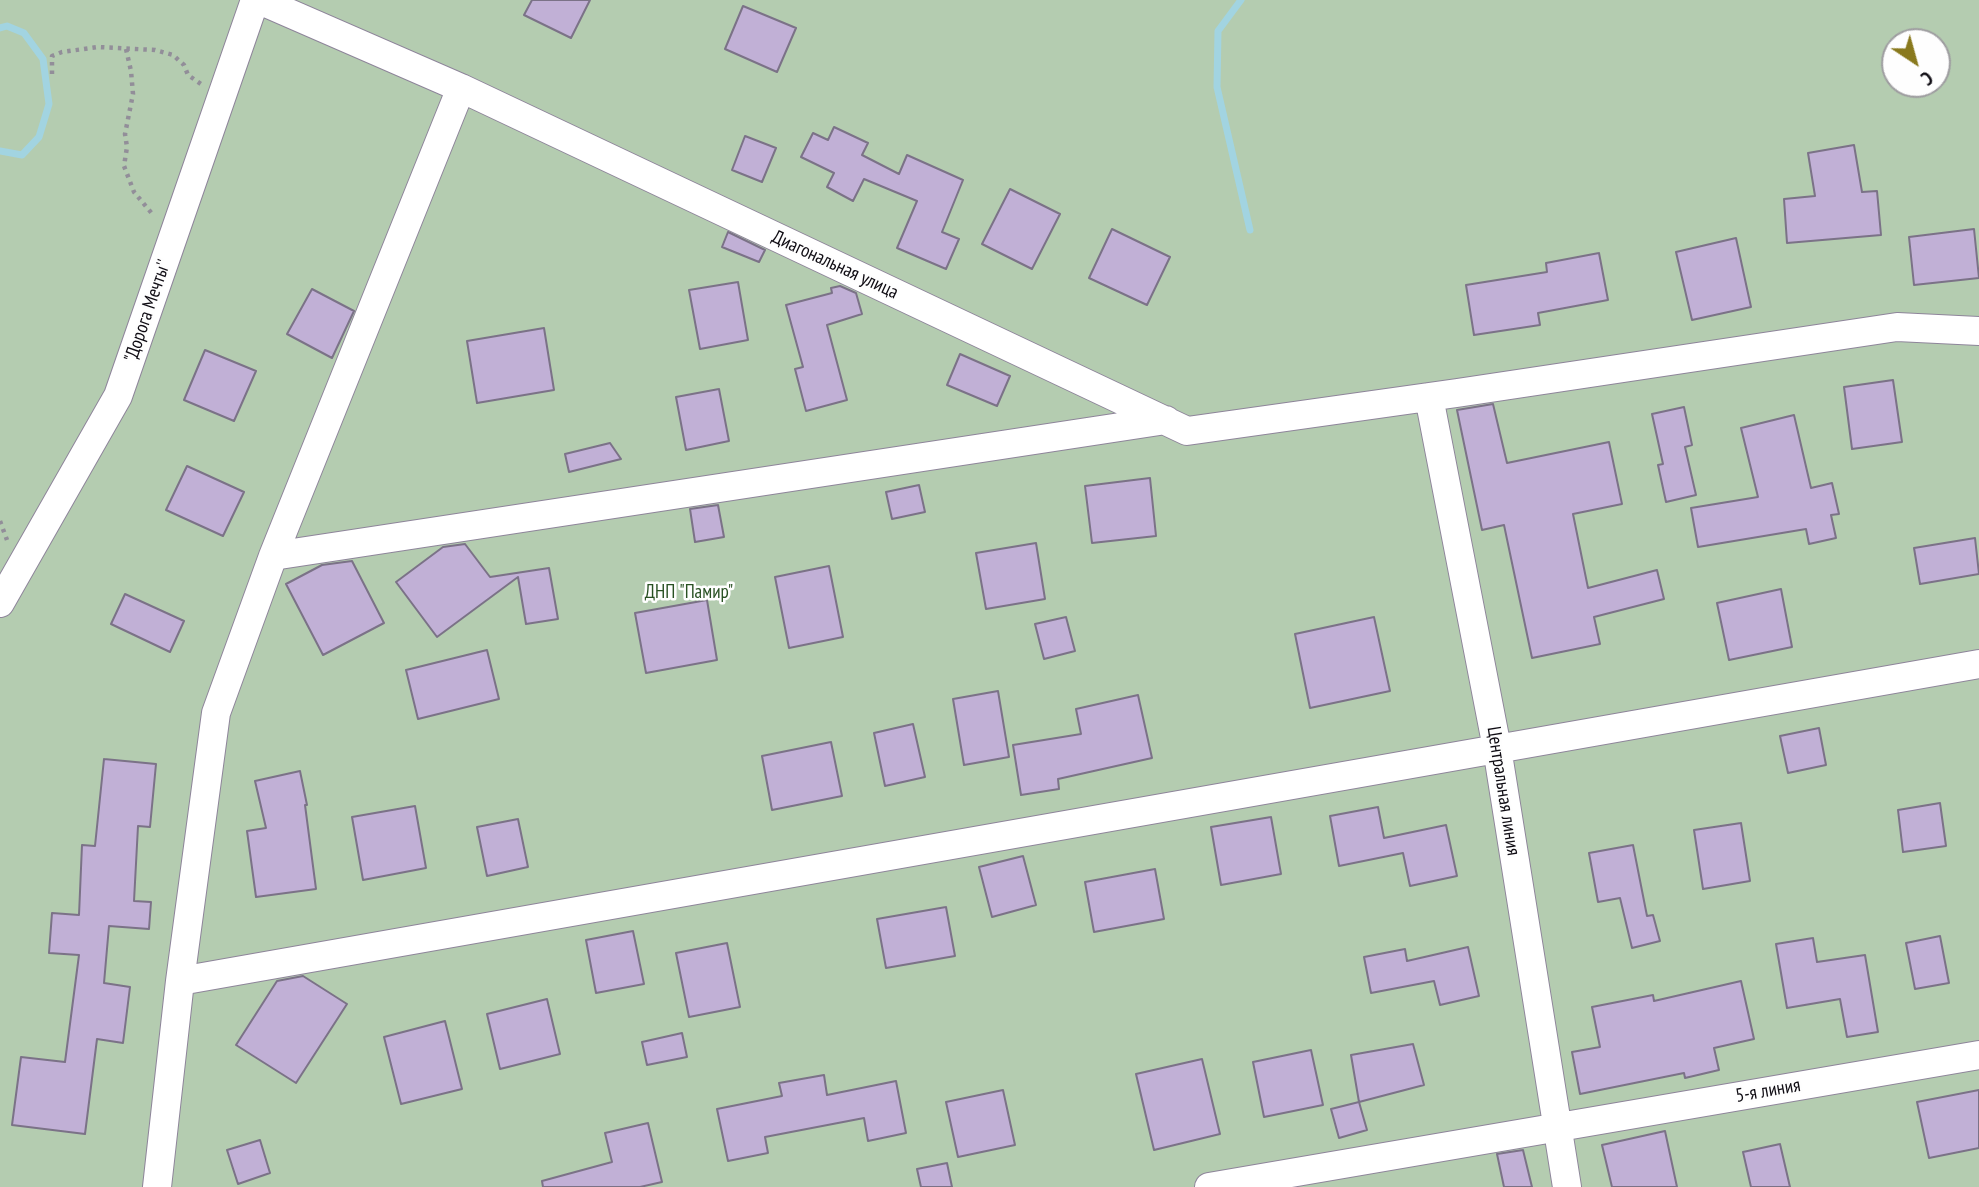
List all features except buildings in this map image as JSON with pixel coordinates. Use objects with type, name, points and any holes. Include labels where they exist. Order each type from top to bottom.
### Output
[{"type":"street","name":"\"Дорога Мечты''","points":[[0,604],[118,396],[257,0]]},
{"type":"street","name":"Диагональная улица","points":[[257,0],[461,88],[1187,431],[1898,327],[1979,331]]},
{"type":"street","points":[[157,1187],[180,981],[216,713],[273,556],[461,88]]},
{"type":"street","name":"Центральная линия","points":[[1429,397],[1497,748],[1567,1187]]},
{"type":"street","points":[[273,556],[1166,420]]},
{"type":"street","points":[[180,981],[1979,663]]},
{"type":"street","name":"5-я линия","points":[[1209,1187],[1979,1055]]},
{"type":"path","points":[[52,74],[52,56],[62,52],[98,47],[155,50],[173,55],[184,65],[188,75],[198,83],[206,86],[226,86]]},
{"type":"path","points":[[126,50],[133,94],[125,134],[127,147],[124,166],[134,192],[154,216],[152,238],[157,249],[167,255]]},
{"type":"green space","name":"ДНП \"Памир\"","points":[[0,0],[1979,0],[1979,1187],[0,1187]]},
{"type":"waterway","points":[[1241,0],[1218,31],[1217,87],[1250,230]]},
{"type":"waterway","points":[[0,28],[7,26],[24,33],[43,59],[49,104],[39,137],[22,155],[0,151]]}]
